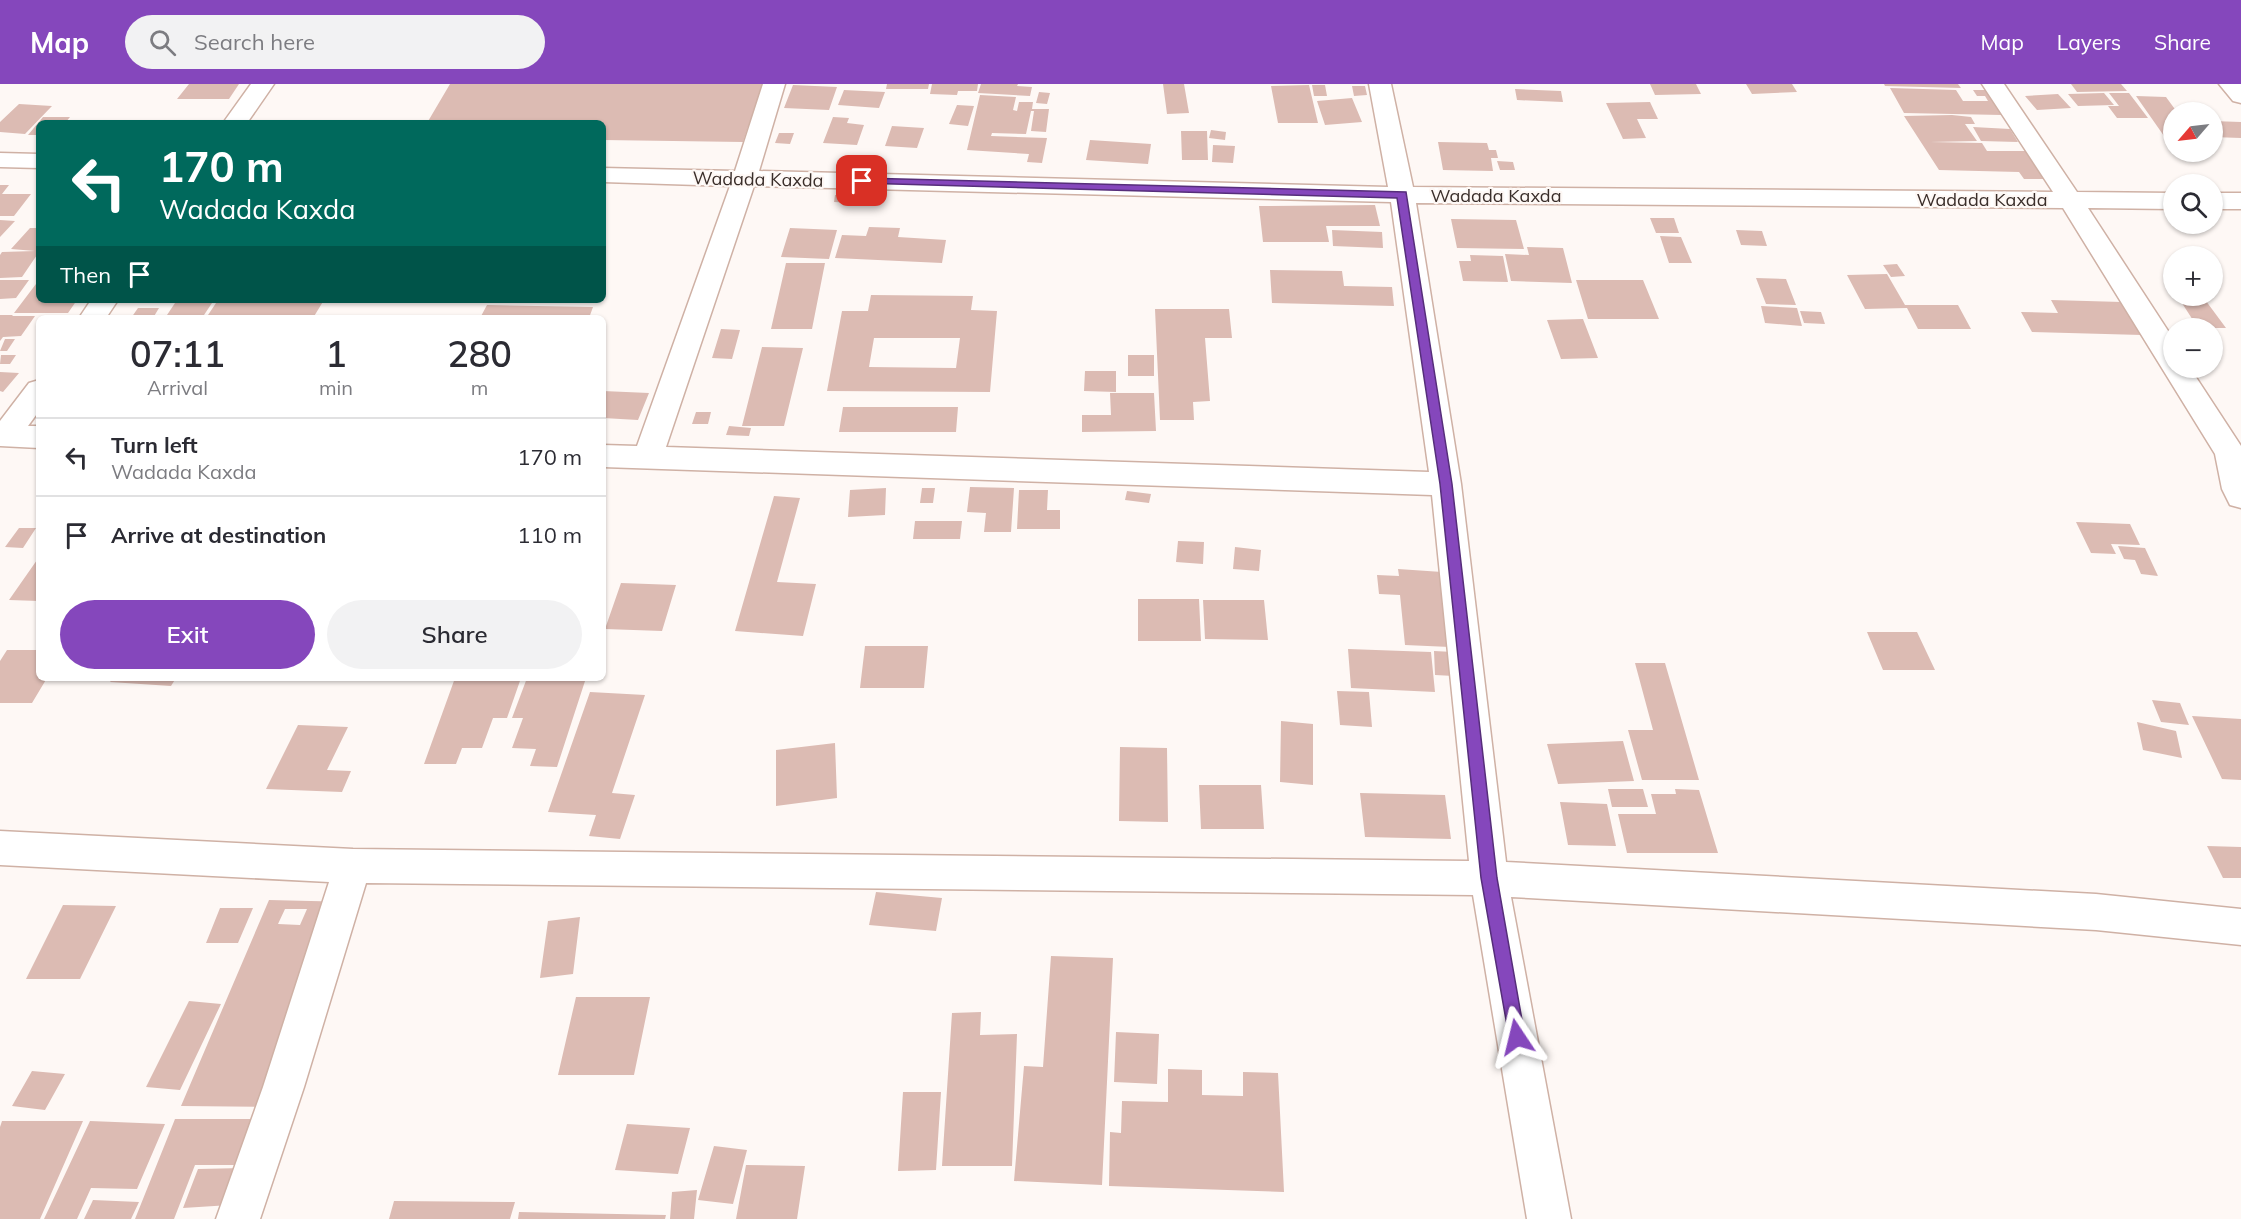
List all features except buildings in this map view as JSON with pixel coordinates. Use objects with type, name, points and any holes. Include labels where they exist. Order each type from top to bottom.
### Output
[{"type":"street","points":[[237,120],[263,84]]},
{"type":"street","points":[[648,458],[745,178],[774,84]]},
{"type":"street","points":[[1380,84],[1402,195],[1446,484],[1489,878],[1549,1219]]},
{"type":"street","points":[[1993,84],[2163,346]]},
{"type":"street","points":[[2230,84],[2241,96]]},
{"type":"street","points":[[0,160],[36,161]]},
{"type":"street","name":"Wadada Kaxda","points":[[606,175],[1402,195],[2163,201]]},
{"type":"street","points":[[2223,201],[2241,201]]},
{"type":"street","points":[[2182,378],[2230,453],[2237,489],[2241,497]]},
{"type":"street","points":[[3,436],[36,394]]},
{"type":"street","points":[[3,436],[36,437]]},
{"type":"street","points":[[606,456],[1446,484]]},
{"type":"street","points":[[0,848],[353,866],[1489,878],[2096,912],[2241,927]]},
{"type":"street","points":[[238,1219],[269,1136],[313,987],[353,866]]},
{"type":"route","points":[[862,181],[1402,195],[1446,484],[1489,878],[1517,1037]]}]
